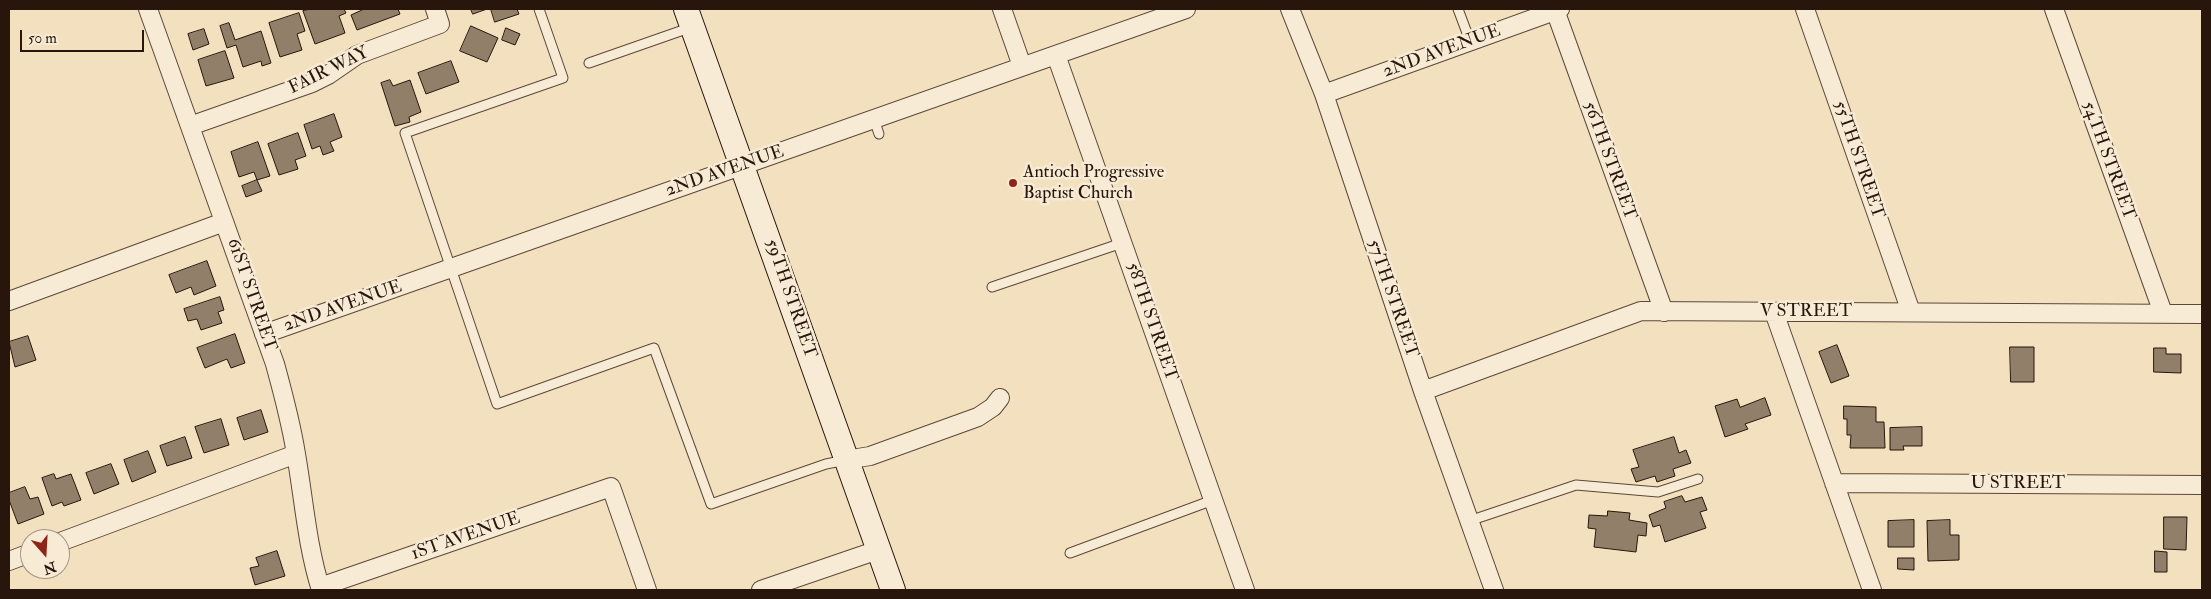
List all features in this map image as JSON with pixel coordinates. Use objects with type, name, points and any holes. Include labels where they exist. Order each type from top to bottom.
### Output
[{"type":"street","name":"61ST STREET","points":[[148,9],[264,334],[286,405],[296,454],[309,543],[321,589]]},
{"type":"street","points":[[1002,9],[1022,66]]},
{"type":"street","name":"2ND AVENUE","points":[[264,334],[741,166],[876,127],[1022,66],[1186,9]]},
{"type":"street","name":"57TH STREET","points":[[1290,9],[1324,94],[1423,391],[1494,590]]},
{"type":"street","name":"55TH STREET","points":[[1805,9],[1912,312]]},
{"type":"street","name":"54TH STREET","points":[[2054,9],[2163,313]]},
{"type":"street","name":"2ND AVENUE","points":[[1324,94],[1558,10]]},
{"type":"street","name":"56TH STREET","points":[[1558,10],[1664,312]]},
{"type":"street","name":"FAIR WAY","points":[[190,126],[312,83],[328,75],[357,55],[437,17]]},
{"type":"street","name":"59TH STREET","points":[[689,18],[893,590]]},
{"type":"street","name":"58TH STREET","points":[[1056,54],[1095,184],[1122,243],[1245,590]]},
{"type":"street","points":[[9,301],[224,222]]},
{"type":"street","name":"V STREET","points":[[1423,391],[1641,311],[2202,314]]},
{"type":"street","points":[[1774,312],[1872,590]]},
{"type":"street","points":[[846,460],[870,456],[978,417],[993,407],[1000,398]]},
{"type":"street","points":[[70,538],[296,454]]},
{"type":"street","name":"U STREET","points":[[1834,483],[2202,485]]},
{"type":"street","name":"1ST AVENUE","points":[[321,589],[611,487],[647,590]]},
{"type":"street","points":[[761,590],[878,550]]},
{"type":"lane","points":[[538,9],[563,78],[405,133],[497,404],[654,348],[711,504],[826,464],[846,460]]},
{"type":"lane","points":[[1458,9],[1470,41]]},
{"type":"lane","points":[[589,63],[689,18]]},
{"type":"lane","points":[[992,288],[1122,243]]},
{"type":"lane","points":[[1469,521],[1576,485],[1658,492],[1698,479]]},
{"type":"lane","points":[[1070,553],[1213,500]]},
{"type":"building","points":[[311,9],[344,9],[346,13],[339,16],[345,33],[315,44],[303,11]]},
{"type":"building","points":[[361,9],[398,9],[400,14],[357,30],[351,15]]},
{"type":"building","points":[[471,9],[487,9],[473,14]]},
{"type":"building","points":[[491,9],[517,9],[519,14],[495,22]]},
{"type":"building","points":[[299,13],[305,31],[297,34],[302,50],[280,57],[269,23]]},
{"type":"building","points":[[229,23],[235,40],[261,31],[271,63],[262,66],[261,61],[243,67],[236,45],[227,48],[220,26]]},
{"type":"building","points":[[471,26],[498,38],[487,62],[460,51]]},
{"type":"building","points":[[506,28],[520,34],[515,45],[502,40]]},
{"type":"building","points":[[204,29],[209,44],[193,50],[188,34]]},
{"type":"building","points":[[225,51],[234,78],[206,86],[198,60]]},
{"type":"building","points":[[451,61],[459,82],[426,94],[418,73]]},
{"type":"building","points":[[390,80],[393,86],[410,80],[421,112],[409,117],[410,122],[395,126],[381,83]]},
{"type":"building","points":[[334,114],[342,137],[330,142],[334,151],[323,155],[320,146],[312,149],[304,125]]},
{"type":"building","points":[[298,133],[306,156],[295,160],[298,169],[279,175],[268,144]]},
{"type":"building","points":[[258,142],[270,176],[257,180],[254,172],[239,177],[231,152]]},
{"type":"building","points":[[257,180],[262,191],[246,197],[242,186]]},
{"type":"building","points":[[207,261],[216,286],[194,295],[191,287],[176,293],[169,275]]},
{"type":"building","points":[[220,297],[224,310],[218,312],[222,323],[201,330],[197,319],[188,321],[184,309]]},
{"type":"building","points":[[235,334],[245,363],[231,368],[227,359],[205,368],[197,348]]},
{"type":"building","points":[[28,336],[36,360],[15,367],[9,342]]},
{"type":"building","points":[[1837,345],[1849,376],[1831,383],[1819,352]]},
{"type":"building","points":[[2010,347],[2034,347],[2034,382],[2011,382]]},
{"type":"building","points":[[2154,348],[2166,348],[2166,354],[2181,354],[2181,373],[2154,372]]},
{"type":"building","points":[[1765,398],[1771,415],[1745,424],[1748,429],[1725,437],[1715,406],[1737,399],[1740,407]]},
{"type":"building","points":[[1844,406],[1876,407],[1876,422],[1884,422],[1885,448],[1850,448],[1851,435],[1847,435],[1847,419],[1844,419]]},
{"type":"building","points":[[261,410],[268,432],[244,440],[237,418]]},
{"type":"building","points":[[221,419],[229,445],[204,453],[195,427]]},
{"type":"building","points":[[1922,427],[1922,446],[1903,446],[1904,450],[1890,450],[1890,428]]},
{"type":"building","points":[[185,437],[192,458],[167,466],[160,446]]},
{"type":"building","points":[[1674,437],[1679,453],[1686,450],[1691,463],[1673,469],[1675,476],[1657,482],[1655,476],[1636,482],[1631,469],[1639,467],[1633,450]]},
{"type":"building","points":[[148,451],[156,472],[132,482],[124,460]]},
{"type":"building","points":[[111,464],[119,484],[94,494],[86,473]]},
{"type":"building","points":[[54,474],[56,479],[71,474],[81,500],[64,506],[62,502],[52,506],[42,478]]},
{"type":"building","points":[[25,487],[30,499],[38,497],[44,514],[18,524],[9,500],[9,493]]},
{"type":"building","points":[[1682,496],[1685,502],[1702,497],[1707,510],[1700,512],[1706,528],[1665,542],[1660,525],[1653,527],[1649,515],[1666,508],[1664,502]]},
{"type":"building","points":[[1608,511],[1630,513],[1629,520],[1647,523],[1646,536],[1638,535],[1636,552],[1594,547],[1596,529],[1588,528],[1589,515],[1607,516]]},
{"type":"building","points":[[2164,517],[2187,517],[2186,550],[2164,549]]},
{"type":"building","points":[[1914,520],[1914,547],[1888,547],[1888,521]]},
{"type":"building","points":[[1950,520],[1950,535],[1959,535],[1959,560],[1928,561],[1927,521]]},
{"type":"building","points":[[277,551],[285,576],[255,585],[250,568],[259,566],[256,558]]},
{"type":"building","points":[[2155,551],[2167,552],[2167,572],[2155,572]]},
{"type":"building","points":[[1898,558],[1914,558],[1914,570],[1898,569]]},
{"type":"place","name":"Antioch Progressive Baptist Church","points":[[1013,183]]}]
